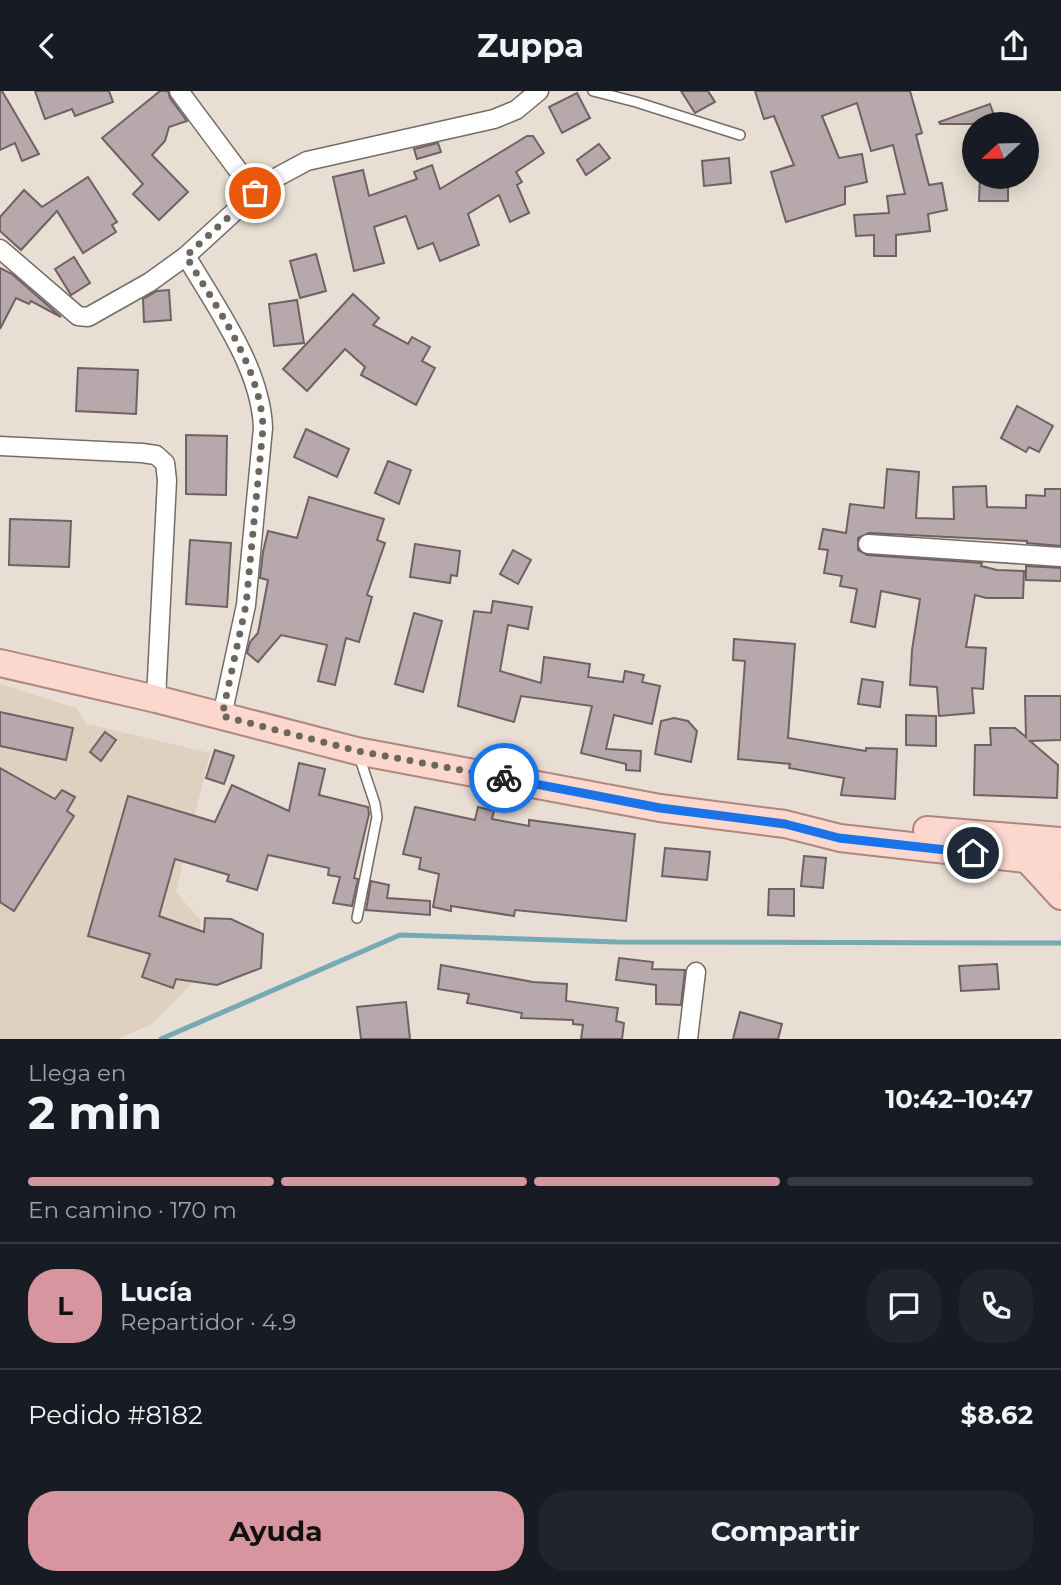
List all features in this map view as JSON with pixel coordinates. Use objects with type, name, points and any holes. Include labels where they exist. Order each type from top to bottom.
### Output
[{"type":"main road","points":[[0,663],[156,699],[358,751],[660,808],[785,824],[839,838],[1027,859],[1060,856]]},
{"type":"main road","points":[[785,824],[847,823],[1060,856]]},
{"type":"main road","points":[[1027,859],[1061,896]]},
{"type":"street","points":[[179,91],[255,193]]},
{"type":"street","points":[[0,249],[78,316],[88,317],[150,282],[186,256],[255,193],[307,161],[494,119],[516,110],[539,91]]},
{"type":"street","points":[[186,256],[228,328],[257,388],[262,410],[263,428],[246,605],[222,716]]},
{"type":"street","points":[[0,446],[142,453],[156,455],[165,463],[167,480],[156,699]]},
{"type":"street","points":[[868,544],[1061,557]]},
{"type":"street","points":[[688,1039],[696,972]]},
{"type":"lane","points":[[593,91],[740,135]]},
{"type":"lane","points":[[357,918],[377,817],[358,751]]},
{"type":"shaded area","points":[[0,684],[76,708],[87,724],[210,753],[176,892],[201,921],[192,983],[152,1024],[117,1039],[0,1039]]},
{"type":"building","points":[[0,91],[39,154],[22,161],[15,143],[0,150]]},
{"type":"building","points":[[35,91],[109,91],[113,102],[75,116],[72,109],[45,119]]},
{"type":"building","points":[[160,91],[168,91],[187,121],[169,127],[165,141],[152,155],[188,192],[159,220],[133,194],[143,184],[102,138]]},
{"type":"building","points":[[681,91],[708,91],[715,102],[695,113]]},
{"type":"building","points":[[755,91],[910,91],[922,133],[916,135],[929,185],[942,183],[947,210],[928,214],[930,231],[896,235],[896,256],[874,256],[874,235],[856,236],[854,215],[889,213],[887,196],[905,194],[893,145],[871,151],[857,103],[822,116],[839,158],[862,154],[867,182],[845,187],[845,204],[786,222],[771,172],[794,165],[774,116],[764,119]]},
{"type":"building","points":[[577,93],[590,118],[562,133],[549,107]]},
{"type":"building","points":[[990,104],[993,112],[967,112]]},
{"type":"building","points":[[962,114],[962,124],[939,122]]},
{"type":"building","points":[[527,136],[533,136],[544,153],[516,172],[522,182],[517,185],[529,213],[510,222],[499,195],[468,214],[479,245],[440,261],[433,243],[418,249],[406,216],[374,227],[384,263],[354,271],[333,177],[363,170],[369,196],[417,179],[414,172],[432,165],[440,189]]},
{"type":"building","points":[[438,143],[441,152],[417,159],[414,149]]},
{"type":"building","points":[[599,144],[610,158],[586,175],[577,160]]},
{"type":"building","points":[[729,158],[731,183],[704,186],[702,161]]},
{"type":"building","points":[[88,177],[117,222],[112,225],[116,232],[83,253],[57,211],[21,250],[0,231],[0,217],[24,190],[42,207]]},
{"type":"building","points":[[980,189],[1008,189],[1008,201],[979,201]]},
{"type":"building","points":[[316,254],[326,291],[300,298],[290,261]]},
{"type":"building","points":[[74,257],[90,283],[71,295],[55,269]]},
{"type":"building","points":[[0,268],[12,274],[61,317],[31,301],[29,304],[16,298],[0,329]]},
{"type":"building","points":[[169,290],[171,320],[144,322],[143,299],[157,291]]},
{"type":"building","points":[[353,294],[379,318],[373,325],[408,344],[412,337],[430,347],[422,361],[435,368],[416,405],[361,375],[365,367],[345,349],[307,391],[283,369]]},
{"type":"building","points":[[297,300],[304,343],[274,346],[269,304]]},
{"type":"building","points":[[78,368],[138,370],[136,414],[76,411]]},
{"type":"building","points":[[1017,406],[1053,426],[1039,452],[1029,447],[1026,452],[1001,438]]},
{"type":"building","points":[[306,429],[349,449],[337,477],[294,457]]},
{"type":"building","points":[[186,435],[227,436],[226,495],[186,494]]},
{"type":"building","points":[[388,461],[411,470],[399,504],[375,493]]},
{"type":"building","points":[[887,469],[919,472],[916,518],[954,519],[953,487],[986,486],[987,507],[1026,508],[1026,495],[1045,496],[1045,489],[1061,489],[1061,546],[1027,541],[869,533],[858,538],[858,550],[867,555],[982,563],[981,566],[997,570],[1024,571],[1023,598],[986,598],[975,595],[966,647],[986,648],[983,689],[972,688],[974,713],[939,716],[937,687],[910,685],[920,599],[881,591],[875,627],[851,622],[857,589],[840,586],[842,576],[824,573],[828,550],[819,549],[823,529],[846,533],[850,504],[884,508]]},
{"type":"building","points":[[309,497],[384,519],[377,540],[385,543],[367,595],[372,597],[359,642],[346,638],[335,685],[318,681],[327,645],[281,635],[258,662],[247,653],[250,642],[258,633],[268,580],[260,578],[268,531],[297,538]]},
{"type":"building","points":[[10,519],[71,521],[69,567],[9,565]]},
{"type":"building","points":[[190,540],[231,543],[227,607],[186,604]]},
{"type":"building","points":[[415,544],[460,551],[457,576],[451,575],[450,583],[410,577]]},
{"type":"building","points":[[513,550],[531,560],[518,584],[500,574]]},
{"type":"building","points":[[1026,566],[1061,568],[1061,581],[1026,580]]},
{"type":"building","points":[[493,601],[532,607],[528,629],[508,625],[500,671],[541,683],[544,657],[590,664],[588,677],[623,682],[625,671],[644,675],[642,682],[660,686],[652,724],[614,715],[606,749],[641,751],[640,771],[626,770],[626,764],[581,753],[592,706],[521,696],[514,722],[458,706],[474,611],[491,613]]},
{"type":"building","points":[[414,613],[442,621],[423,692],[395,684]]},
{"type":"building","points":[[734,639],[795,644],[788,738],[866,751],[866,748],[897,749],[895,799],[841,795],[844,778],[789,768],[790,764],[738,759],[745,661],[733,660]]},
{"type":"building","points":[[862,679],[883,682],[880,707],[858,704]]},
{"type":"building","points":[[1025,696],[1061,696],[1061,740],[1030,741],[1058,765],[1057,798],[974,795],[975,745],[991,745],[990,728],[1015,728],[1026,737]]},
{"type":"building","points":[[0,712],[73,728],[66,760],[0,746]]},
{"type":"building","points":[[906,715],[936,716],[936,746],[906,745]]},
{"type":"building","points":[[674,718],[688,721],[697,731],[691,762],[655,754],[661,721]]},
{"type":"building","points":[[105,732],[116,740],[101,761],[90,752]]},
{"type":"building","points":[[215,750],[234,756],[224,784],[206,778]]},
{"type":"building","points":[[299,763],[325,769],[319,795],[368,807],[369,814],[354,878],[358,879],[352,906],[333,903],[340,877],[328,875],[329,868],[268,855],[257,890],[227,881],[229,875],[175,859],[159,916],[204,932],[205,918],[231,919],[263,934],[261,968],[217,985],[176,979],[173,988],[142,977],[150,954],[88,936],[128,796],[215,822],[232,785],[289,811]]},
{"type":"building","points":[[0,768],[55,799],[62,790],[75,797],[67,811],[74,816],[14,911],[0,902]]},
{"type":"building","points":[[415,807],[475,820],[478,807],[494,811],[492,819],[529,826],[529,820],[635,834],[626,921],[515,910],[514,916],[451,906],[451,911],[433,907],[439,874],[419,869],[421,858],[403,854]]},
{"type":"building","points":[[665,848],[710,852],[707,880],[662,876]]},
{"type":"building","points":[[804,856],[826,858],[823,888],[801,886]]},
{"type":"building","points":[[371,881],[389,885],[387,898],[430,901],[430,915],[366,910]]},
{"type":"building","points":[[769,889],[794,889],[794,916],[768,915]]},
{"type":"building","points":[[619,958],[653,962],[652,969],[685,970],[681,1005],[656,1004],[656,985],[616,980]]},
{"type":"building","points":[[997,964],[999,989],[961,991],[959,966]]},
{"type":"building","points":[[441,965],[533,982],[567,984],[566,1001],[618,1008],[616,1021],[624,1023],[622,1039],[581,1039],[583,1025],[573,1024],[573,1020],[521,1018],[522,1013],[467,1003],[469,994],[438,989]]},
{"type":"building","points":[[406,1002],[410,1039],[361,1039],[357,1007]]},
{"type":"building","points":[[740,1012],[782,1024],[778,1039],[733,1039]]},
{"type":"waterway","points":[[161,1039],[400,935],[617,942],[1061,943]]},
{"type":"way so far","points":[[255,193],[186,256],[228,328],[257,388],[262,410],[263,428],[246,605],[222,716],[358,751],[504,778]]},
{"type":"route","points":[[504,778],[660,808],[785,824],[839,838],[973,853]]}]
